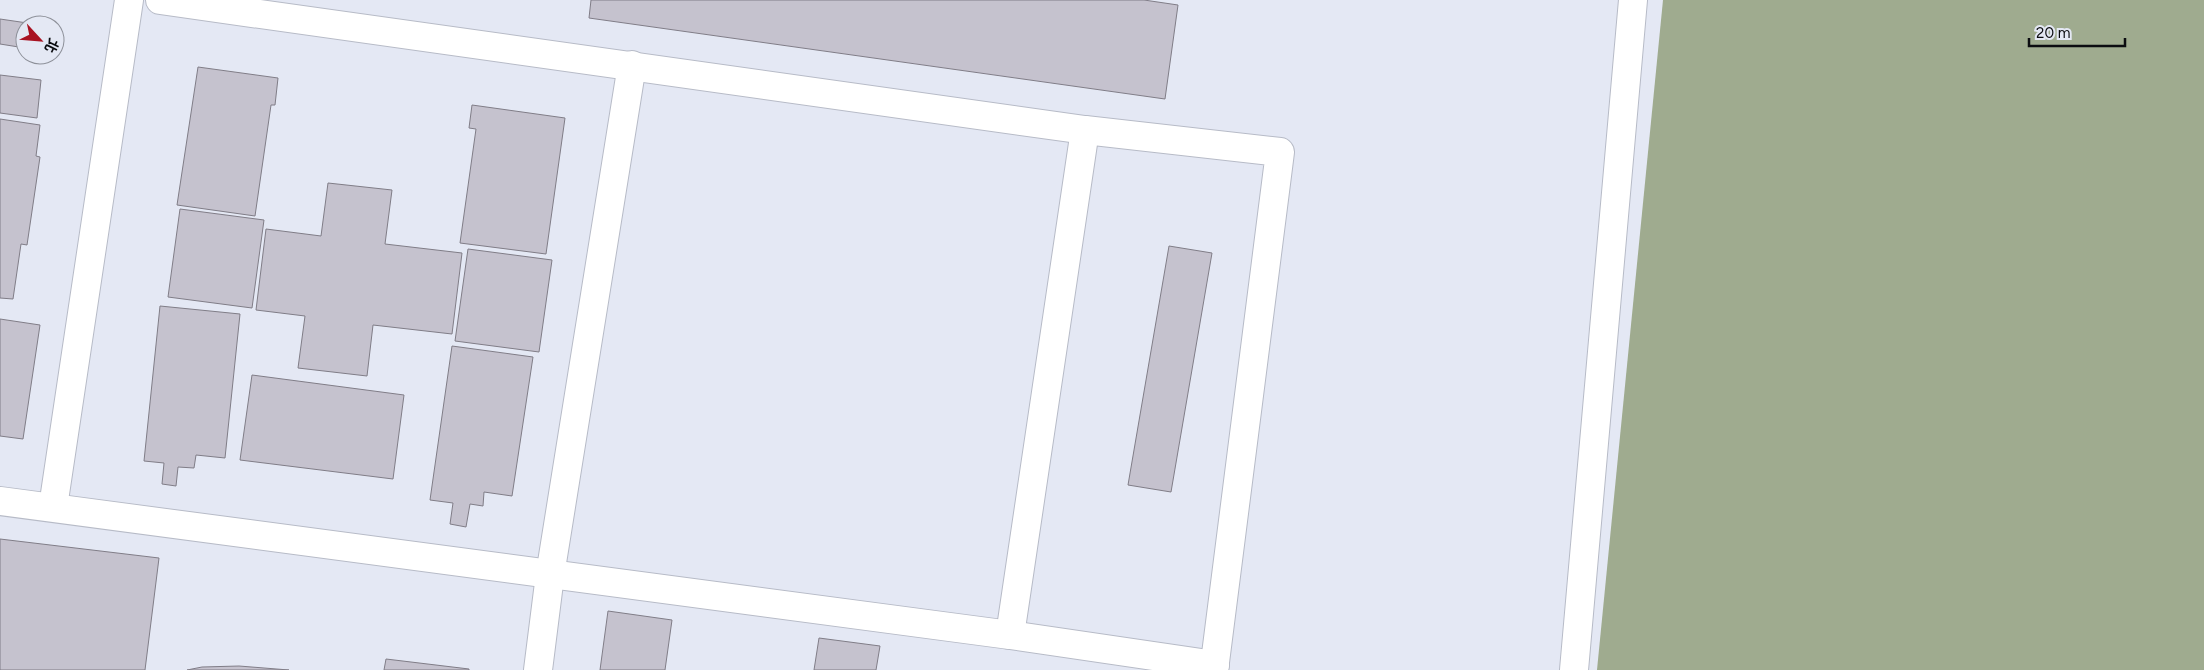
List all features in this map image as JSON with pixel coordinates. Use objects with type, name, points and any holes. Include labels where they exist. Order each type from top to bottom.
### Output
[{"type":"street","points":[[53,507],[129,0]]},
{"type":"street","points":[[0,501],[1010,635],[1214,668],[1280,152],[1085,130],[160,0]]},
{"type":"street","points":[[1574,670],[1633,0]]},
{"type":"street","points":[[538,670],[550,575],[632,65]]},
{"type":"street","points":[[1010,635],[1085,130]]},
{"type":"green space","points":[[1663,0],[2204,0],[2204,670],[1597,670]]},
{"type":"building","points":[[591,0],[1144,0],[1178,5],[1165,99],[589,18]]},
{"type":"building","points":[[0,19],[15,21],[15,46],[0,44]]},
{"type":"building","points":[[198,67],[278,78],[275,105],[271,105],[255,216],[177,205]]},
{"type":"building","points":[[0,75],[41,80],[37,118],[0,113]]},
{"type":"building","points":[[472,105],[565,118],[546,254],[460,243],[476,129],[469,128]]},
{"type":"building","points":[[0,119],[40,125],[36,156],[40,157],[27,245],[21,244],[13,299],[0,298]]},
{"type":"building","points":[[328,183],[392,190],[385,244],[462,253],[452,334],[373,325],[367,376],[298,368],[305,316],[256,310],[266,229],[321,236]]},
{"type":"building","points":[[180,209],[264,220],[252,308],[168,297]]},
{"type":"building","points":[[1169,246],[1212,253],[1171,492],[1128,485]]},
{"type":"building","points":[[468,249],[552,260],[539,352],[455,341]]},
{"type":"building","points":[[160,306],[240,314],[225,458],[196,455],[194,468],[178,467],[176,486],[162,484],[164,463],[144,461]]},
{"type":"building","points":[[0,319],[40,325],[23,439],[0,436]]},
{"type":"building","points":[[452,346],[533,357],[512,496],[484,492],[483,506],[470,504],[466,527],[450,524],[453,503],[430,500]]},
{"type":"building","points":[[252,375],[404,395],[393,479],[240,460]]},
{"type":"building","points":[[0,539],[159,558],[145,670],[0,670]]},
{"type":"building","points":[[608,611],[672,620],[665,670],[600,670]]},
{"type":"building","points":[[819,638],[880,646],[876,670],[814,670]]},
{"type":"building","points":[[386,659],[469,669],[469,670],[384,670]]},
{"type":"building","points":[[239,666],[289,670],[187,670],[202,667]]}]
